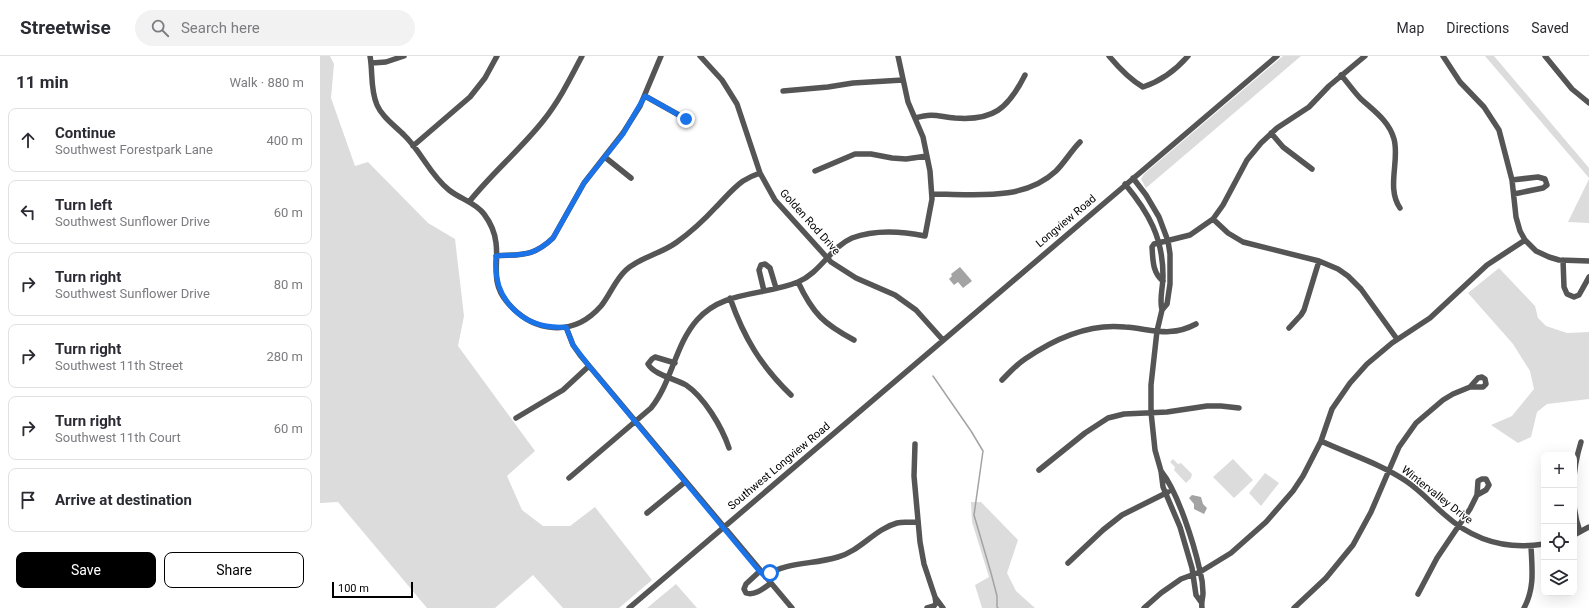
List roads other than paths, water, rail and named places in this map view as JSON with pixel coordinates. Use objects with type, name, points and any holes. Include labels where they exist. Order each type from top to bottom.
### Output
[{"type":"street","points":[[370,56],[372,63],[372,86],[377,106],[413,146],[433,173],[449,190],[480,209],[488,219],[496,243],[496,275],[500,288],[506,300],[516,313],[540,326],[555,328],[580,323],[595,312],[625,271],[634,264],[663,251],[676,243],[708,216],[736,187],[760,173]]},
{"type":"street","points":[[372,63],[386,62],[404,56]]},
{"type":"street","points":[[413,146],[470,97],[485,78],[497,56]]},
{"type":"street","points":[[469,202],[484,183],[543,122],[564,91],[582,56]]},
{"type":"street","points":[[496,256],[529,254],[553,238],[584,183],[606,158],[623,134],[645,96],[661,56]]},
{"type":"street","name":"Golden Rod Drive","points":[[700,56],[722,80],[737,104],[760,173],[774,200],[831,262],[856,278],[895,295],[916,310],[942,340]]},
{"type":"street","points":[[706,62],[710,56]]},
{"type":"street","points":[[569,478],[646,413],[656,402],[669,377],[685,339],[698,320],[715,305],[730,298],[798,282],[811,275],[839,247],[851,238],[868,234],[888,232],[906,232],[924,236],[932,199],[930,171],[923,137],[908,102],[898,56]]},
{"type":"street","points":[[1109,56],[1122,72],[1144,87],[1154,84],[1170,73],[1188,56]]},
{"type":"street","name":"Longview Road","points":[[870,402],[1277,56]]},
{"type":"street","points":[[1162,281],[1155,274],[1152,247],[1154,244],[1190,235],[1213,219],[1223,205],[1253,152],[1271,133],[1309,107],[1329,86],[1365,56]]},
{"type":"street","points":[[1443,56],[1460,82],[1475,96],[1499,130],[1512,180],[1516,217],[1524,240],[1536,251],[1549,257],[1563,260],[1589,261]]},
{"type":"street","points":[[1546,56],[1572,88],[1589,103]]},
{"type":"street","points":[[915,118],[928,115],[972,118],[992,114],[1009,102],[1025,75]]},
{"type":"street","points":[[1341,76],[1382,118],[1390,129],[1394,138],[1396,151],[1394,192],[1400,208]]},
{"type":"street","points":[[784,91],[853,83],[902,80]]},
{"type":"street","points":[[645,96],[686,119]]},
{"type":"street","points":[[1271,133],[1283,147],[1312,169]]},
{"type":"street","points":[[932,194],[1006,194],[1024,190],[1046,179],[1056,171],[1080,142]]},
{"type":"street","points":[[815,170],[855,154],[871,154],[906,159],[927,156]]},
{"type":"street","points":[[606,158],[631,178]]},
{"type":"street","points":[[1512,180],[1542,177],[1547,182],[1547,185],[1543,188],[1514,194]]},
{"type":"street","points":[[1133,178],[1146,195],[1159,217],[1168,241],[1170,254],[1170,284],[1167,304],[1162,310],[1157,331],[1151,385],[1151,412],[1155,450],[1161,471],[1161,479],[1165,493],[1180,527],[1193,575],[1196,595],[1201,602]]},
{"type":"street","points":[[1125,184],[1150,218],[1159,243],[1162,261],[1160,303],[1162,310]]},
{"type":"street","points":[[1213,219],[1228,233],[1243,242],[1319,261],[1338,269],[1354,282],[1397,339]]},
{"type":"street","points":[[1144,608],[1161,593],[1182,579],[1200,572],[1231,553],[1266,522],[1296,486],[1321,441],[1332,409],[1367,364],[1397,339],[1430,318],[1487,265],[1524,240]]},
{"type":"street","points":[[1563,260],[1564,287],[1567,294],[1574,297],[1579,295],[1589,277]]},
{"type":"street","points":[[1289,328],[1304,310],[1319,261]]},
{"type":"street","points":[[764,291],[759,270],[761,265],[765,264],[770,268],[776,288]]},
{"type":"street","points":[[798,282],[805,297],[818,316],[834,329],[854,340]]},
{"type":"street","points":[[730,298],[740,326],[751,347],[770,373],[792,395]]},
{"type":"street","points":[[1002,380],[1024,360],[1074,333],[1102,326],[1124,326],[1171,332],[1184,330],[1196,324]]},
{"type":"street","points":[[566,327],[573,345],[589,366],[792,608]]},
{"type":"street","points":[[675,363],[655,357],[648,364],[653,370],[687,386],[693,392],[719,424],[729,448]]},
{"type":"street","points":[[516,418],[563,390],[589,366]]},
{"type":"street","points":[[1294,608],[1326,578],[1353,545],[1372,512],[1399,447],[1416,423],[1443,400],[1470,387]]},
{"type":"street","name":"Southwest Longview Road","points":[[628,608],[870,402]]},
{"type":"street","points":[[1039,470],[1085,433],[1108,418],[1124,414],[1167,412],[1207,406],[1239,408]]},
{"type":"street","name":"Wintervalley Drive","points":[[1321,441],[1388,471],[1413,486],[1459,526],[1475,536],[1489,542],[1504,545],[1531,546],[1541,544]]},
{"type":"street","points":[[1576,524],[1574,515],[1574,471],[1581,442]]},
{"type":"street","points":[[915,444],[914,476],[920,542],[924,564],[936,603],[930,608]]},
{"type":"street","points":[[1161,471],[1172,490],[1185,520],[1200,572],[1203,593],[1201,602],[1202,608]]},
{"type":"street","points":[[647,513],[685,482]]},
{"type":"street","points":[[1068,563],[1103,530],[1122,515],[1172,490]]},
{"type":"street","points":[[1418,594],[1437,558],[1459,526],[1477,495]]},
{"type":"street","points":[[771,583],[756,593],[750,595],[746,593],[744,589],[746,584],[775,569],[790,565],[840,557],[897,523],[918,522]]},
{"type":"street","points":[[1577,533],[1589,527]]},
{"type":"street","points":[[1524,608],[1533,583],[1531,546]]},
{"type":"street","points":[[935,597],[944,608]]},
{"type":"waterway","points":[[933,376],[983,451],[974,515],[997,596],[998,608]]}]
